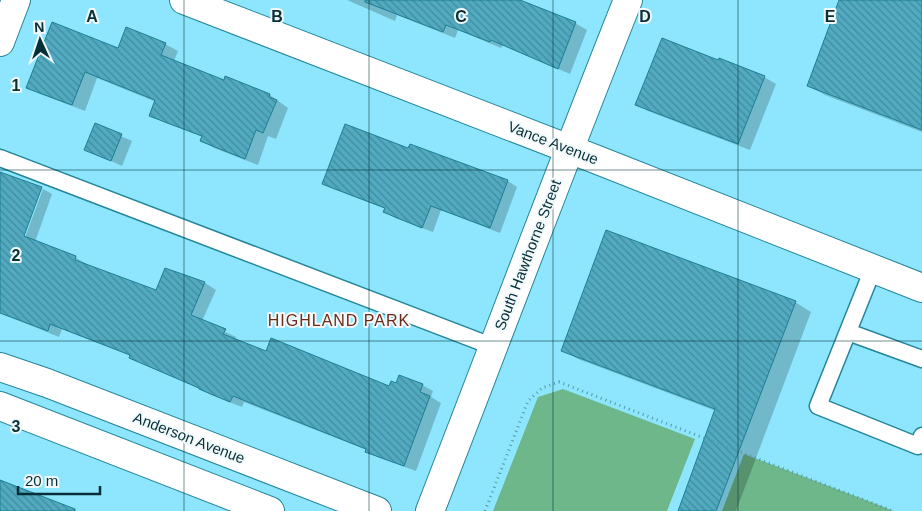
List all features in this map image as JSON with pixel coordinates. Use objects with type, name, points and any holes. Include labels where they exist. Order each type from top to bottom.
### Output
[{"type":"street","points":[[0,42],[16,0]]},
{"type":"street","name":"Vance Avenue","points":[[184,0],[568,148],[922,288]]},
{"type":"street","name":"South Hawthorne Street","points":[[430,511],[494,347],[568,148],[628,0]]},
{"type":"street","name":"Anderson Avenue","points":[[0,367],[377,511]]},
{"type":"street","points":[[0,406],[270,511]]},
{"type":"lane","points":[[0,158],[494,347]]},
{"type":"lane","points":[[874,269],[818,406],[918,446],[922,436]]},
{"type":"lane","points":[[848,332],[922,359]]},
{"type":"path","points":[[485,511],[528,401],[542,388],[559,382],[893,511]]},
{"type":"green space","points":[[563,389],[695,439],[667,511],[493,511],[538,397]]},
{"type":"green space","points":[[744,454],[884,507],[893,511],[722,511]]},
{"type":"building","points":[[365,0],[520,0],[576,22],[558,69],[491,40],[490,42],[446,25],[443,32],[365,2]]},
{"type":"building","points":[[839,0],[922,0],[922,130],[807,86]]},
{"type":"building","points":[[52,22],[118,48],[126,27],[166,43],[161,55],[224,80],[225,76],[270,94],[269,97],[277,100],[263,133],[256,130],[245,159],[200,141],[202,136],[149,116],[155,100],[85,72],[72,105],[26,88]]},
{"type":"building","points":[[662,38],[765,76],[738,144],[635,105]]},
{"type":"building","points":[[95,123],[122,134],[111,161],[84,150]]},
{"type":"building","points":[[345,124],[408,148],[410,144],[508,180],[490,228],[431,206],[422,228],[383,212],[385,208],[322,184]]},
{"type":"building","points":[[0,172],[42,187],[24,236],[76,256],[75,260],[156,290],[165,268],[205,282],[191,315],[226,329],[223,334],[266,351],[271,338],[389,386],[391,381],[396,383],[399,375],[423,384],[420,392],[430,396],[404,466],[365,452],[366,449],[233,396],[230,402],[129,358],[130,355],[50,324],[48,331],[0,313]]},
{"type":"building","points":[[606,230],[796,301],[716,511],[678,511],[715,409],[561,351]]},
{"type":"building","points":[[0,480],[75,509],[75,511],[0,511]]},
{"type":"district","name":"HIGHLAND PARK","points":[[339,320]]}]
